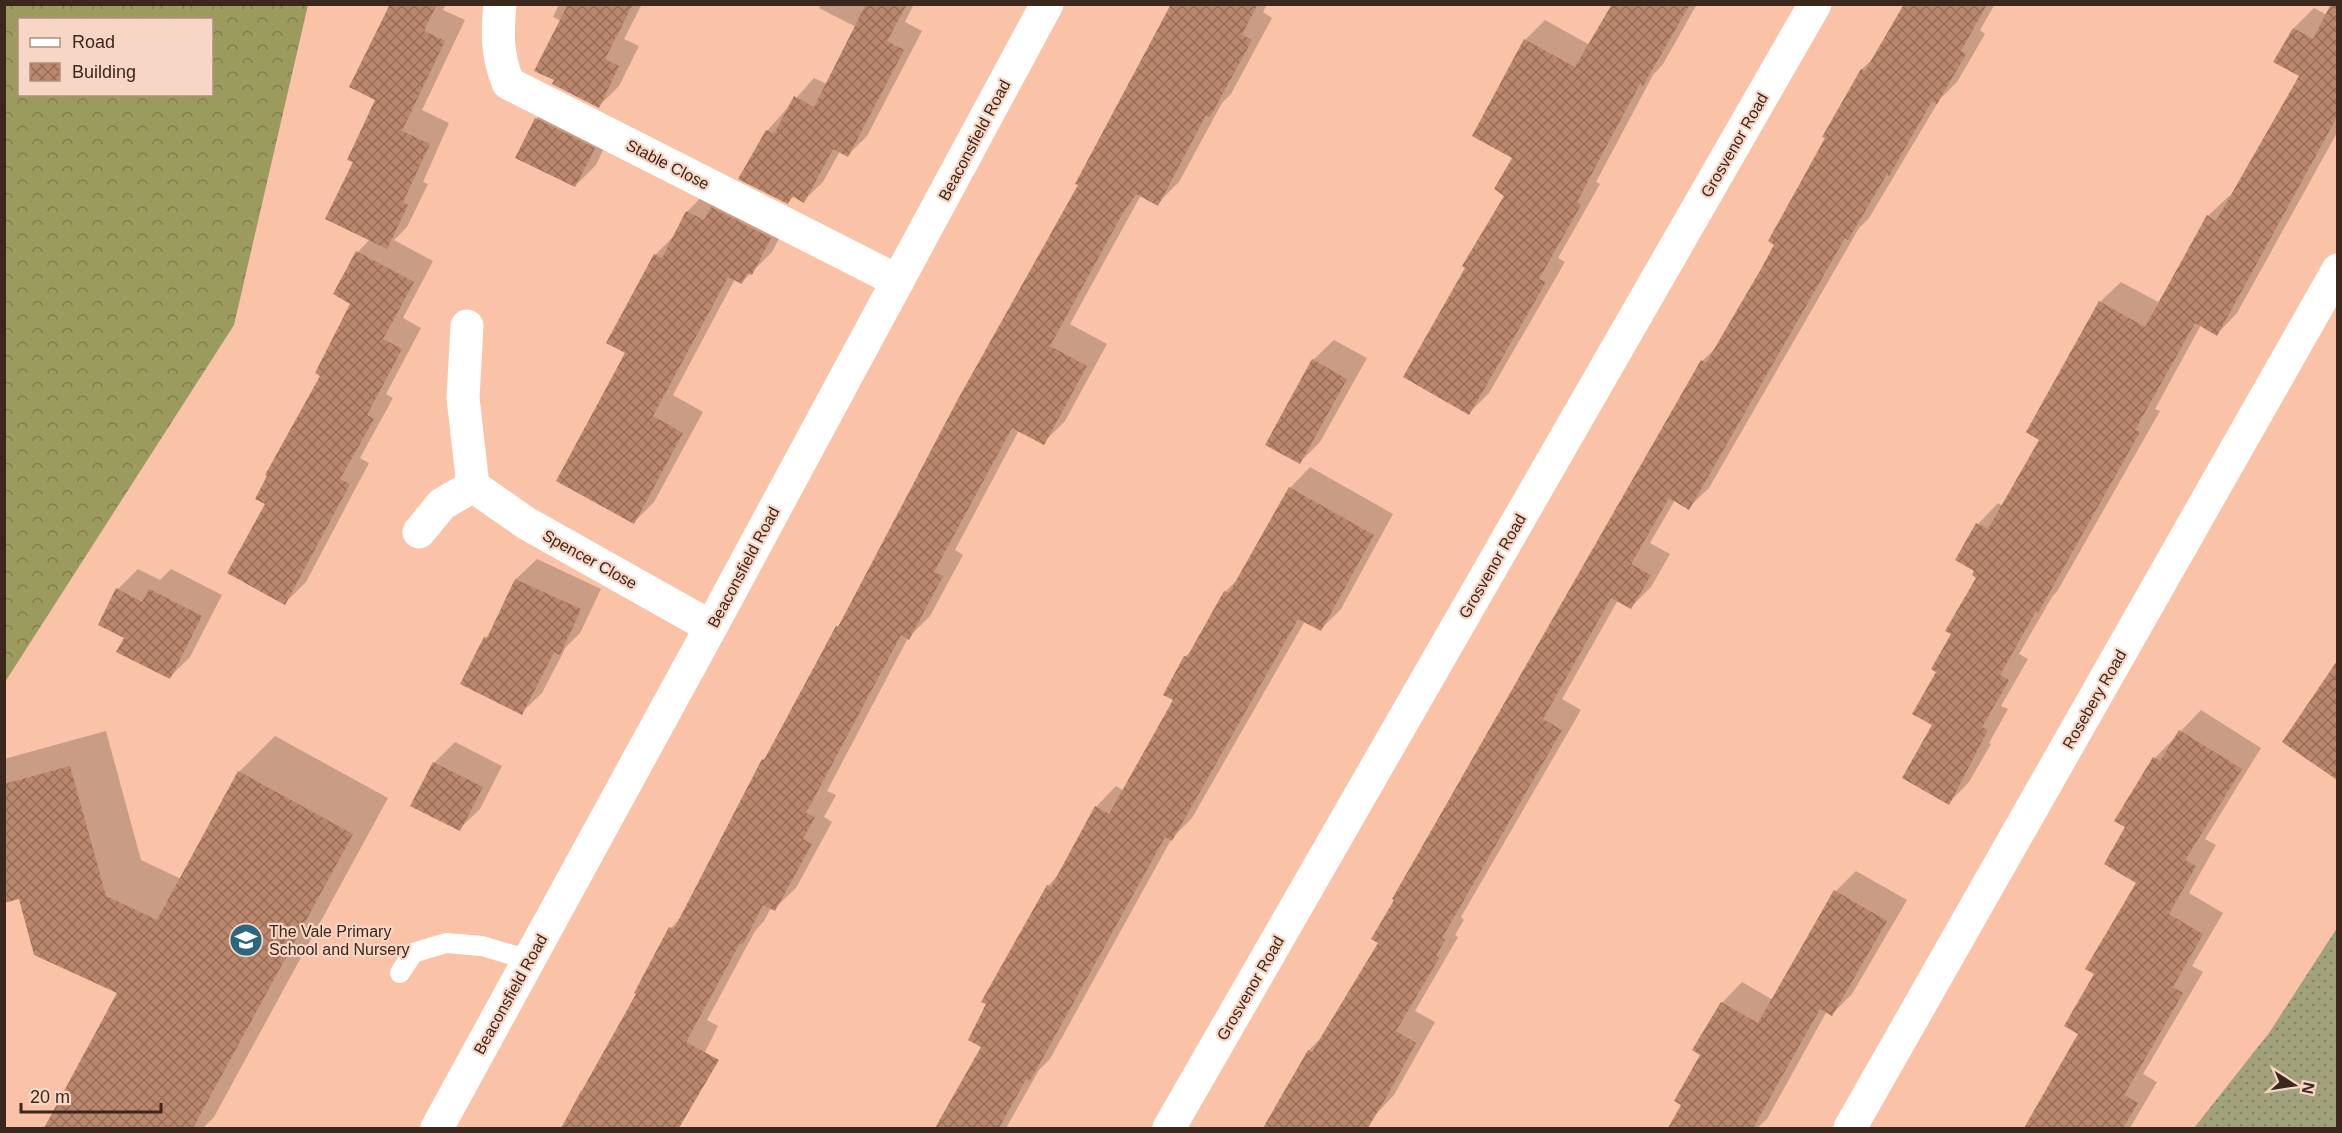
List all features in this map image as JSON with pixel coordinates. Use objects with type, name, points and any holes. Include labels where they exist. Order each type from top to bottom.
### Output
[{"type":"street","name":"Stable Close","points":[[500,4],[497,36],[500,60],[508,82],[898,281]]},
{"type":"street","name":"Beaconsfield Road","points":[[436,1128],[711,627],[1047,4]]},
{"type":"street","name":"Grosvenor Road","points":[[1169,1128],[1815,4]]},
{"type":"street","name":"Rosebery Road","points":[[1850,1128],[2337,270]]},
{"type":"street","points":[[419,532],[442,504],[473,486],[464,398],[467,326]]},
{"type":"street","name":"Spencer Close","points":[[473,486],[526,524],[711,627]]},
{"type":"lane","points":[[400,973],[413,953],[446,943],[482,946],[529,960]]},
{"type":"green space","points":[[5,4],[308,5],[234,325],[5,682]]},
{"type":"green space","points":[[2337,928],[2337,1128],[2194,1128],[2269,1033]]},
{"type":"building","points":[[390,4],[437,4],[424,31],[445,41],[402,131],[430,144],[403,202],[408,205],[387,249],[325,219],[353,162],[347,160],[375,100],[349,87]]},
{"type":"building","points":[[568,4],[633,4],[605,59],[619,66],[599,108],[552,84],[554,80],[534,71]]},
{"type":"building","points":[[866,4],[907,4],[887,41],[904,50],[848,157],[833,149],[804,203],[792,196],[788,204],[738,179],[766,130],[774,134],[794,96],[814,107]]},
{"type":"building","points":[[1171,4],[1258,4],[1242,34],[1252,40],[1210,117],[1206,115],[1158,206],[1136,194],[1124,211],[1050,346],[1087,366],[1044,445],[1012,428],[934,572],[943,576],[909,640],[901,635],[806,813],[815,817],[803,839],[812,844],[775,911],[763,905],[686,1042],[719,1060],[679,1128],[561,1128],[636,994],[634,993],[669,927],[674,929],[762,759],[764,760],[836,626],[838,627],[958,399],[1078,185],[1075,184]]},
{"type":"building","points":[[1612,4],[1690,4],[1643,86],[1640,84],[1608,143],[1577,202],[1581,205],[1539,279],[1546,282],[1469,415],[1403,377],[1465,268],[1462,266],[1504,196],[1494,189],[1512,158],[1472,136],[1524,39],[1575,67]]},
{"type":"building","points":[[1904,4],[1987,4],[1961,51],[1966,54],[1937,104],[1932,101],[1889,176],[1887,174],[1848,240],[1845,238],[1689,510],[1669,498],[1631,564],[1651,575],[1631,609],[1611,598],[1543,719],[1562,730],[1442,938],[1445,940],[1436,956],[1439,958],[1396,1031],[1416,1043],[1387,1096],[1368,1128],[1263,1128],[1308,1050],[1312,1052],[1378,943],[1371,939],[1394,900],[1392,899],[1701,360],[1706,363],[1761,269],[1774,245],[1768,241],[1825,138],[1822,137],[1861,69],[1865,71]]},
{"type":"building","points":[[2331,4],[2337,4],[2337,117],[2217,336],[2195,323],[2135,430],[2140,432],[2038,613],[2036,611],[2000,675],[2009,680],[1982,727],[1988,730],[1949,805],[1902,778],[1932,725],[1912,714],[1936,672],[1931,669],[1951,634],[1945,631],[1976,578],[1972,575],[1974,571],[1955,560],[1976,523],[1988,529],[2039,440],[2026,432],[2099,301],[2145,327],[2207,215],[2216,221],[2299,76],[2273,62],[2293,28],[2313,39]]},
{"type":"building","points":[[535,118],[595,148],[575,187],[515,158]]},
{"type":"building","points":[[711,207],[771,238],[752,275],[747,273],[742,284],[728,277],[653,416],[683,433],[634,524],[556,481],[625,353],[606,343],[654,254],[662,258],[686,211],[704,220]]},
{"type":"building","points":[[356,251],[414,282],[383,339],[402,349],[367,415],[374,419],[340,479],[350,484],[285,605],[227,573],[265,504],[255,499],[267,476],[265,475],[320,376],[315,373],[350,304],[333,294]]},
{"type":"building","points":[[1312,359],[1347,379],[1300,464],[1265,445]]},
{"type":"building","points":[[1289,487],[1374,535],[1321,631],[1298,619],[1172,841],[1165,837],[1030,1081],[1026,1079],[999,1128],[935,1128],[981,1047],[968,1040],[986,1004],[981,1002],[1047,885],[1051,887],[1095,806],[1109,814],[1173,700],[1163,695],[1184,656],[1187,657],[1224,591],[1229,593]]},
{"type":"building","points":[[515,579],[581,609],[560,655],[554,652],[522,715],[460,684],[484,637],[487,638]]},
{"type":"building","points":[[116,588],[142,602],[149,589],[202,616],[170,679],[116,652],[124,638],[98,625]]},
{"type":"building","points":[[2337,661],[2337,780],[2282,742]]},
{"type":"building","points":[[2179,730],[2242,769],[2185,860],[2196,866],[2169,914],[2203,934],[2173,987],[2183,993],[2124,1095],[2138,1103],[2123,1128],[2024,1128],[2078,1034],[2064,1026],[2094,974],[2085,969],[2136,883],[2104,864],[2125,827],[2114,821],[2153,757],[2160,761]]},
{"type":"building","points":[[433,762],[483,787],[460,831],[410,806]]},
{"type":"building","points":[[70,766],[106,896],[157,920],[238,771],[353,834],[193,1128],[44,1128],[117,993],[34,955],[19,899],[4,903],[4,784]]},
{"type":"building","points":[[1834,890],[1887,921],[1832,1016],[1820,1009],[1753,1128],[1668,1128],[1681,1105],[1674,1101],[1700,1055],[1692,1050],[1721,1002],[1758,1023]]},
{"type":"place","name":"The Vale Primary School and Nursery","points":[[246,940]]}]
